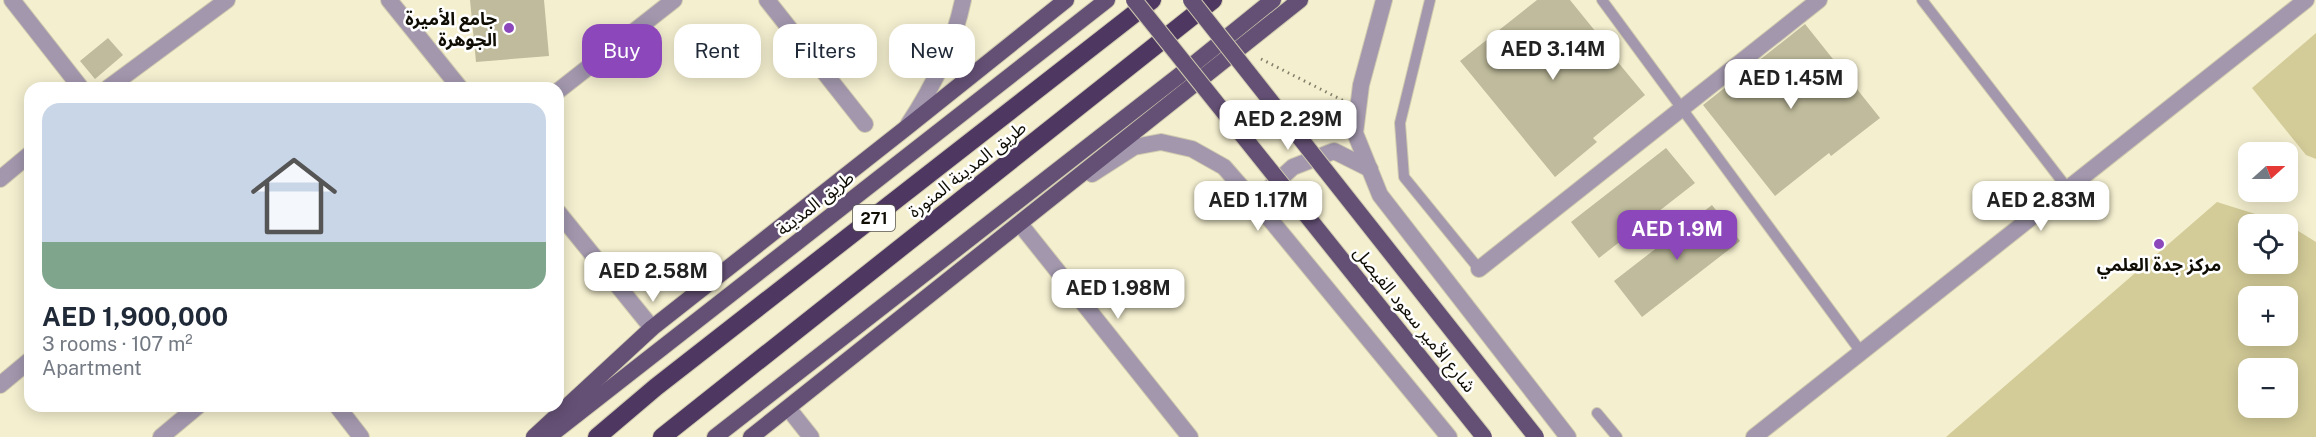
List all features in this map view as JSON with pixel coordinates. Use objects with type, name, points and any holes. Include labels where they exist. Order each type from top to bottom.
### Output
[{"type":"highway","name":"طريق المدينة المنورة","points":[[597,437],[656,387],[1152,0]]},
{"type":"highway","name":"طريق المدينة المنورة","points":[[662,437],[1213,0]]},
{"type":"main road","name":"طريق المدينة","points":[[564,409],[652,328],[1066,0]]},
{"type":"main road","name":"طريق المدينة","points":[[548,437],[1107,0]]},
{"type":"main road","name":"شارع الأمير سعود الفيصل","points":[[1134,0],[1484,437]]},
{"type":"main road","name":"شارع الأمير سعود الفيصل","points":[[1191,0],[1536,437]]},
{"type":"main road","points":[[720,433],[1190,68],[1273,0]]},
{"type":"main road","points":[[751,437],[1300,0]]},
{"type":"main road","name":"طريق المدينة","points":[[534,437],[561,412]]},
{"type":"street","points":[[12,0],[76,82]]},
{"type":"street","points":[[116,82],[227,0]]},
{"type":"street","points":[[389,0],[455,82]]},
{"type":"street","points":[[564,86],[674,0]]},
{"type":"street","points":[[767,0],[865,124]]},
{"type":"street","points":[[906,128],[929,93],[959,20],[963,0]]},
{"type":"street","points":[[1384,0],[1361,85],[1355,133],[1380,195],[1568,437]]},
{"type":"street","points":[[1479,269],[1820,0]]},
{"type":"street","points":[[1754,437],[2306,0]]},
{"type":"street","points":[[1190,437],[1020,224],[1134,147],[1161,142],[1192,149],[1224,167],[1449,437]]},
{"type":"street","points":[[1273,223],[1264,193],[1293,167],[1334,151],[1370,169]]},
{"type":"street","points":[[0,179],[24,159]]},
{"type":"street","points":[[564,219],[652,328]]},
{"type":"street","points":[[0,385],[24,365]]},
{"type":"street","points":[[788,408],[811,437]]},
{"type":"street","points":[[161,437],[191,412]]},
{"type":"street","points":[[342,412],[362,437]]},
{"type":"lane","points":[[1430,0],[1400,123],[1404,177],[1479,269]]},
{"type":"lane","points":[[1602,0],[1861,352]]},
{"type":"lane","points":[[1922,0],[2067,189]]},
{"type":"lane","points":[[1597,412],[1617,437]]},
{"type":"path","points":[[1254,56],[1359,108]]},
{"type":"shaded area","points":[[2316,33],[2316,159],[2306,155],[2298,142],[2296,142],[2252,88]]},
{"type":"shaded area","points":[[2217,202],[2255,214],[2238,214],[2238,274],[2298,274],[2298,231],[2316,242],[2316,437],[1946,437]]},
{"type":"building","name":"جامع الأميرة الجوهرة","points":[[470,0],[544,0],[549,56],[476,62]]},
{"type":"building","points":[[1537,0],[1570,0],[1645,95],[1593,138],[1597,142],[1555,177],[1460,61]]},
{"type":"building","points":[[1805,24],[1880,118],[1831,156],[1829,153],[1775,196],[1703,105]]},
{"type":"building","points":[[108,38],[123,55],[95,79],[80,61]]},
{"type":"building","points":[[1666,148],[1695,183],[1599,258],[1571,222]]},
{"type":"building","points":[[1712,205],[1740,241],[1642,317],[1614,281]]},
{"type":"place","name":"جامع الأميرة الجوهرة","points":[[509,28]]},
{"type":"place","name":"مركز جدة العلمي","points":[[2159,244]]}]
